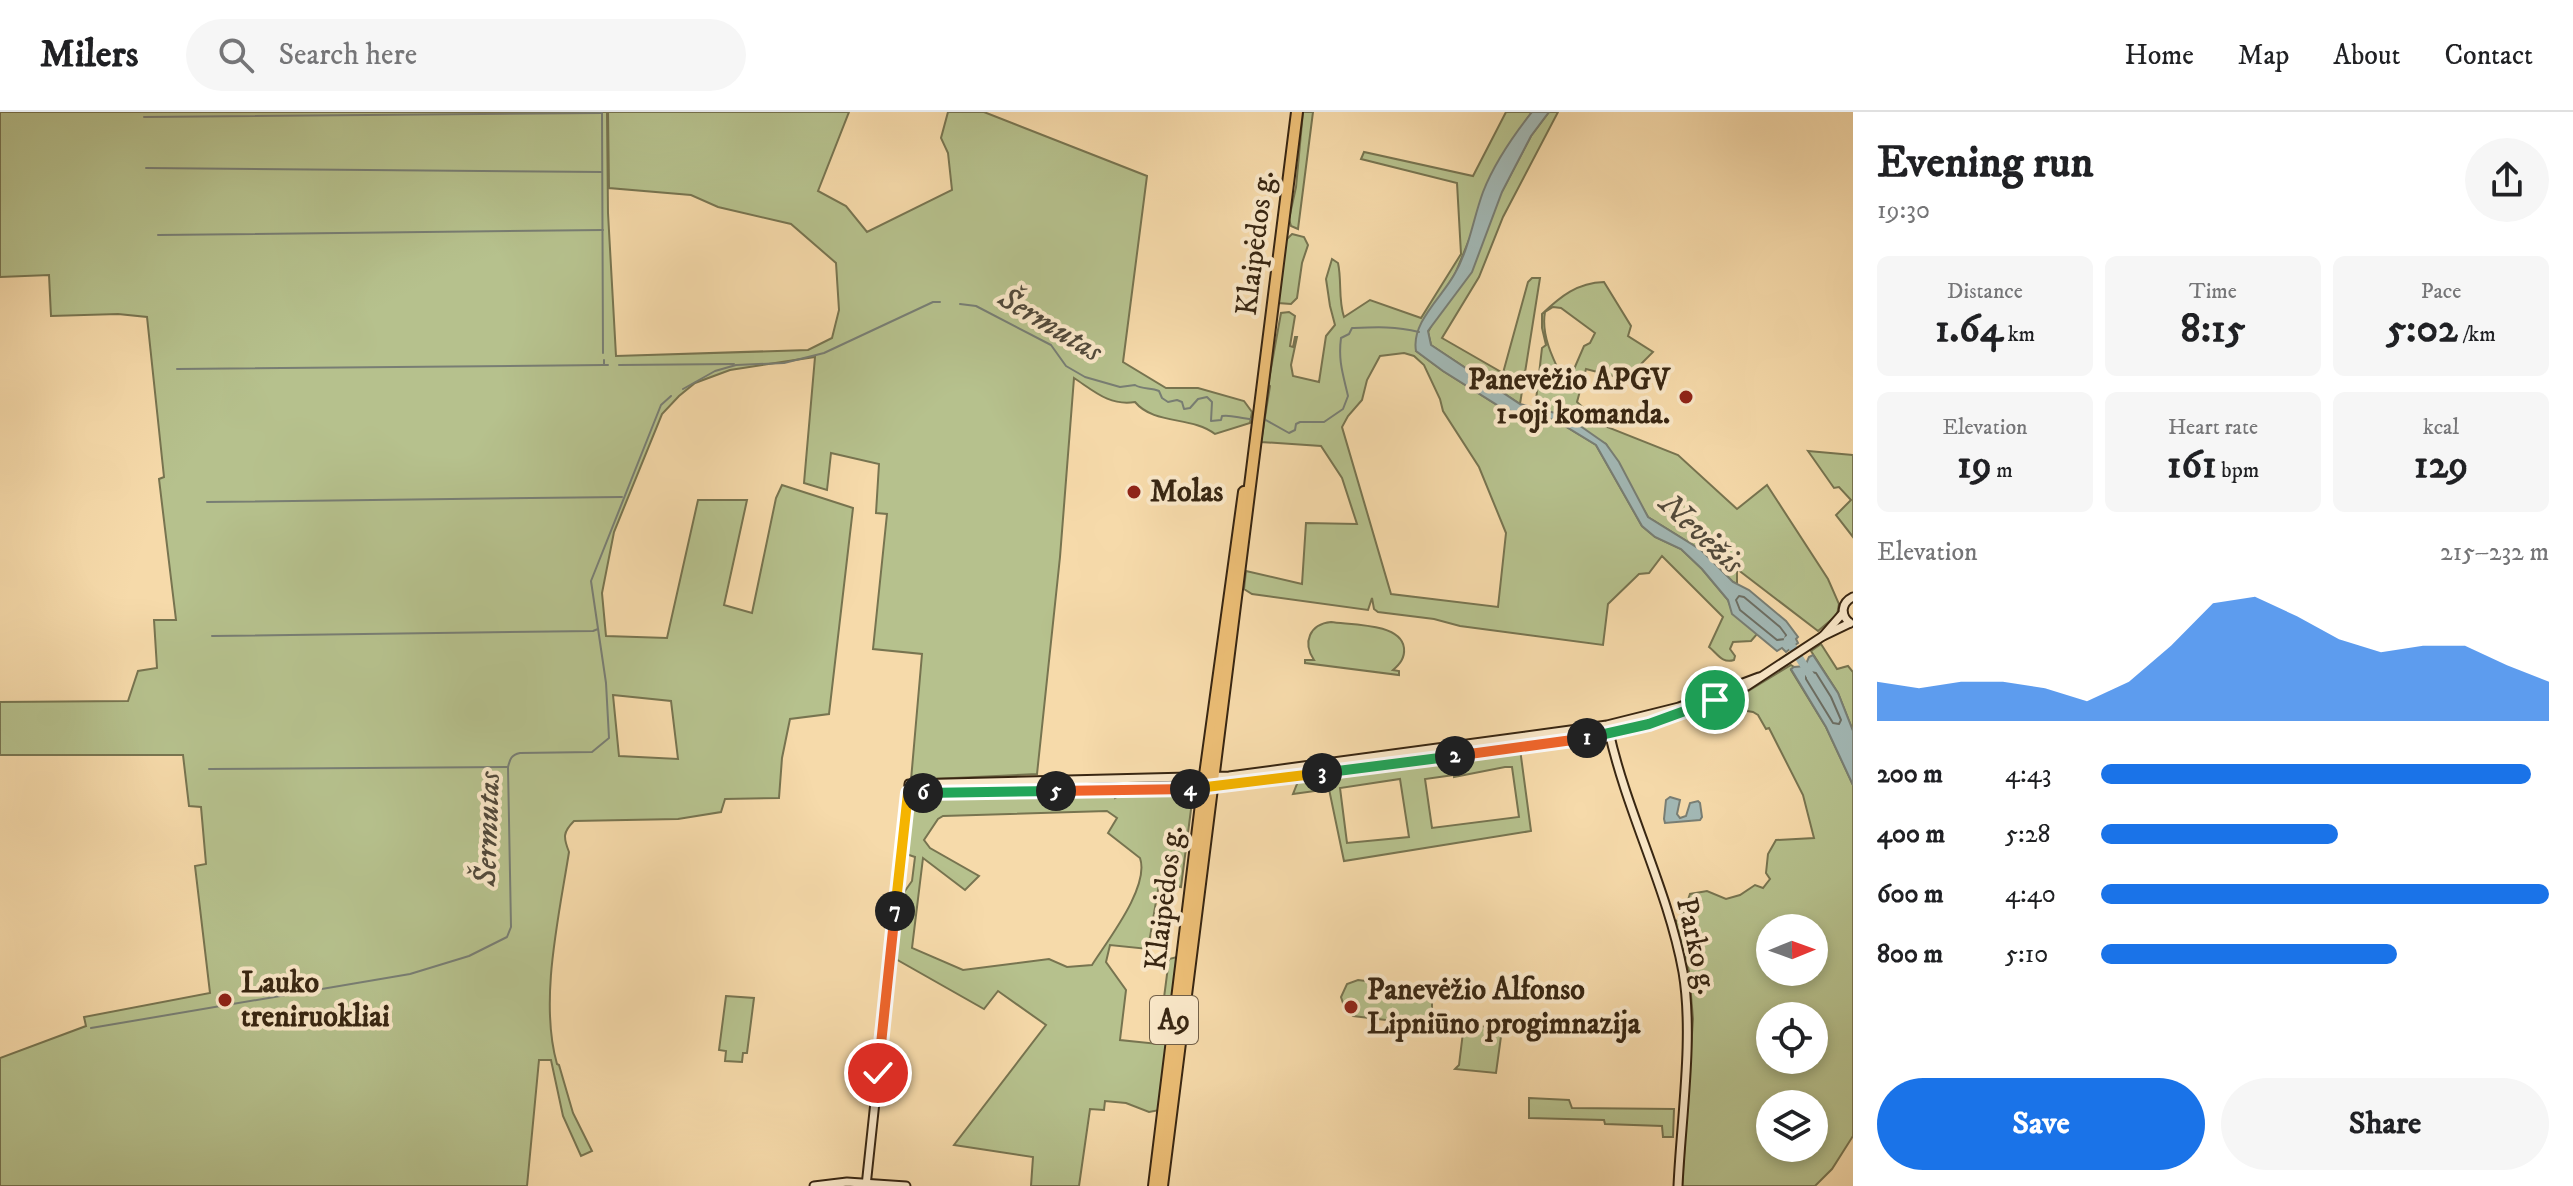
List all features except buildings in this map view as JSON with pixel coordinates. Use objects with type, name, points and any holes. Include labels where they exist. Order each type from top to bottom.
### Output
[{"type":"highway","name":"Klaipėdos g.","points":[[1154,1186],[1186,959],[1247,465],[1259,408],[1297,112]]},
{"type":"highway","name":"Klaipėdos g.","points":[[1162,1186],[1186,959]]},
{"type":"main road","points":[[1823,636],[1843,613],[1846,602],[1853,597]]},
{"type":"main road","points":[[866,1184],[909,784],[1161,779],[1208,782],[1609,734],[1692,709],[1747,686],[1823,636],[1851,624],[1843,613]]},
{"type":"main road","points":[[908,793],[1162,789],[1607,725],[1679,707],[1759,677]]},
{"type":"main road","name":"Parko g.","points":[[1607,725],[1663,903],[1684,982],[1686,1041],[1678,1186]]},
{"type":"main road","points":[[1161,779],[1162,789]]},
{"type":"main road","points":[[814,1186],[836,1182],[906,1186]]},
{"type":"green space","points":[[0,112],[607,112],[608,213],[616,356],[808,350],[832,338],[839,310],[836,263],[791,224],[718,207],[691,195],[609,188],[608,112],[849,112],[818,191],[846,206],[867,232],[952,190],[948,153],[941,138],[948,112],[984,112],[1147,176],[1123,362],[1166,388],[1198,388],[1244,401],[1252,412],[1250,423],[1215,434],[1206,428],[1152,414],[1135,402],[1110,400],[1074,378],[1060,557],[1037,774],[911,780],[922,654],[873,649],[887,514],[876,513],[879,464],[831,453],[827,490],[804,483],[815,357],[730,370],[695,383],[662,414],[614,532],[602,593],[606,636],[667,638],[698,500],[747,500],[724,605],[752,613],[776,498],[782,485],[853,508],[829,714],[790,719],[782,758],[779,798],[725,799],[721,812],[678,819],[574,821],[568,828],[565,838],[569,852],[552,958],[550,1013],[557,1064],[573,1113],[592,1151],[581,1156],[563,1116],[551,1060],[539,1060],[527,1186],[0,1186],[0,1058],[86,1026],[84,1017],[210,993],[195,866],[206,864],[201,807],[189,806],[183,755],[0,755],[0,702],[128,701],[138,671],[157,668],[154,620],[176,620],[159,479],[164,477],[147,317],[118,314],[51,316],[49,275],[0,277]],"holes":[[[613,695],[671,701],[678,759],[619,756]]]},
{"type":"green space","points":[[1303,112],[1313,112],[1298,229],[1291,226],[1289,219],[1296,187]]},
{"type":"green space","points":[[1506,112],[1532,112],[1416,351],[1502,408],[1535,418],[1555,420],[1596,445],[1642,526],[1655,537],[1681,549],[1728,600],[1733,614],[1758,633],[1751,641],[1733,642],[1730,649],[1734,660],[1723,659],[1709,647],[1723,617],[1662,556],[1649,573],[1639,574],[1608,604],[1603,645],[1378,612],[1374,609],[1372,598],[1368,610],[1252,594],[1244,589],[1246,571],[1302,584],[1306,523],[1357,524],[1342,478],[1321,446],[1261,442],[1281,313],[1289,312],[1295,316],[1290,346],[1293,347],[1297,337],[1291,365],[1293,376],[1319,382],[1326,336],[1335,325],[1326,279],[1332,259],[1338,263],[1344,317],[1370,300],[1421,318],[1461,254],[1457,183],[1361,159],[1364,152],[1473,176]],"holes":[[[1404,353],[1414,356],[1424,365],[1443,411],[1479,467],[1506,533],[1498,607],[1391,594],[1342,427],[1362,400],[1367,380],[1380,356]]]},
{"type":"green space","points":[[1549,112],[1558,112],[1503,217],[1479,277],[1442,338],[1503,373],[1528,282],[1532,278],[1540,278],[1520,404],[1431,345],[1428,332],[1531,136]]},
{"type":"green space","points":[[1292,234],[1304,237],[1308,245],[1297,298],[1291,304],[1278,303],[1286,240]]},
{"type":"green space","points":[[1604,282],[1631,326],[1628,336],[1653,352],[1641,364],[1636,382],[1586,369],[1577,402],[1602,425],[1678,455],[1737,509],[1767,485],[1828,579],[1839,604],[1837,615],[1818,631],[1737,569],[1737,584],[1733,582],[1701,550],[1648,517],[1606,444],[1535,409],[1542,348],[1546,345],[1542,314],[1570,292]],"holes":[[[1553,307],[1561,308],[1595,333],[1590,343],[1584,346],[1571,376],[1562,377],[1548,345],[1544,320],[1545,312]]]},
{"type":"green space","points":[[1808,451],[1853,455],[1853,537],[1836,515],[1851,500],[1839,487],[1834,488]]},
{"type":"green space","points":[[1331,622],[1374,627],[1394,634],[1404,648],[1402,660],[1393,670],[1399,671],[1399,675],[1305,663],[1305,660],[1314,660],[1309,647],[1313,630]]},
{"type":"green space","points":[[1821,644],[1837,669],[1848,666],[1853,672],[1853,731],[1838,693],[1811,651]]},
{"type":"green space","points":[[1791,665],[1794,667],[1791,670],[1826,727],[1853,785],[1853,1136],[1832,1169],[1815,1186],[1682,1186],[1693,1019],[1689,971],[1675,923],[1684,912],[1690,894],[1707,891],[1726,899],[1740,895],[1755,885],[1763,888],[1770,879],[1766,873],[1768,854],[1776,840],[1814,838],[1803,795],[1769,728],[1766,729],[1753,712],[1717,706]]},
{"type":"green space","points":[[1520,749],[1531,831],[1344,861],[1329,789],[1293,794],[1299,779]],"holes":[[[1512,767],[1519,817],[1432,828],[1425,779]],[[1400,779],[1409,837],[1347,843],[1340,788]]]},
{"type":"green space","points":[[1159,781],[1158,785],[1126,787],[912,788],[984,784]]},
{"type":"green space","points":[[1113,792],[1115,798],[1124,793],[1193,794],[1181,887],[1159,884],[1148,949],[1110,945],[1106,962],[1126,990],[1120,1040],[1158,1044],[1169,959],[1177,957],[1160,1110],[1149,1112],[1126,1103],[1105,1101],[1104,1110],[1090,1109],[1079,1186],[1031,1186],[1033,1157],[954,1145],[1046,1025],[998,991],[984,1009],[894,958],[900,898],[912,881],[915,857],[906,854],[905,849],[909,803],[916,796]],"holes":[[[1107,811],[1117,818],[1108,833],[1140,858],[1139,884],[1125,913],[1092,965],[1067,967],[1049,959],[963,970],[912,948],[923,858],[965,890],[979,876],[930,848],[924,840],[938,819],[943,816]]]},
{"type":"green space","points":[[1358,980],[1421,988],[1432,999],[1432,1013],[1419,1024],[1353,1016],[1345,1009],[1341,997],[1347,984]]},
{"type":"green space","points":[[726,996],[754,998],[747,1053],[743,1053],[742,1062],[725,1061],[726,1051],[719,1050]]},
{"type":"green space","points":[[1464,1024],[1502,1029],[1496,1073],[1455,1069],[1459,1065]]},
{"type":"green space","points":[[1529,1098],[1569,1100],[1572,1108],[1674,1109],[1673,1137],[1663,1137],[1662,1126],[1605,1124],[1604,1120],[1529,1118]]},
{"type":"water","points":[[1532,112],[1549,112],[1531,136],[1502,192],[1472,272],[1428,331],[1431,345],[1520,404],[1559,414],[1606,444],[1648,517],[1701,550],[1733,582],[1749,590],[1786,621],[1798,637],[1798,643],[1786,652],[1782,648],[1777,651],[1732,614],[1728,600],[1681,549],[1655,537],[1642,526],[1596,445],[1555,420],[1502,408],[1416,351],[1422,321],[1454,275],[1463,255],[1487,182],[1504,150]]},
{"type":"water","points":[[1813,655],[1838,693],[1853,731],[1853,785],[1826,727],[1791,669],[1805,666]]},
{"type":"water","points":[[1670,797],[1680,800],[1677,814],[1680,818],[1686,816],[1690,803],[1698,801],[1700,820],[1665,823],[1666,800]]},
{"type":"waterway","points":[[602,113],[603,353]]},
{"type":"waterway","points":[[144,117],[602,113]]},
{"type":"waterway","points":[[146,168],[602,172]]},
{"type":"waterway","points":[[158,235],[603,230]]},
{"type":"waterway","name":"Šermutas","points":[[683,389],[715,371],[736,365],[784,363],[824,353],[933,302],[940,302]]},
{"type":"waterway","name":"Šermutas","points":[[960,304],[976,306],[1051,345],[1066,366],[1085,377],[1120,387],[1135,385],[1156,390],[1168,402],[1182,402],[1184,409],[1207,397],[1212,402],[1211,421],[1221,420],[1222,416],[1254,419]]},
{"type":"waterway","name":"Šermutas","points":[[1264,419],[1289,433],[1300,422],[1324,422],[1343,409],[1348,396],[1340,346],[1341,338],[1349,334],[1352,328],[1394,328],[1419,332]]},
{"type":"waterway","points":[[604,360],[604,365],[608,365]]},
{"type":"waterway","points":[[619,365],[734,364]]},
{"type":"waterway","points":[[177,369],[604,365]]},
{"type":"waterway","name":"Šermutas","points":[[91,1028],[410,974],[469,956],[507,937],[511,927],[509,762],[520,753],[592,752],[609,738],[606,683],[591,581],[661,405],[671,396]]},
{"type":"waterway","points":[[207,502],[622,497]]},
{"type":"waterway","points":[[212,636],[598,629]]},
{"type":"waterway","name":"Nevėžis","points":[[1788,640],[1810,675]]},
{"type":"waterway","points":[[209,769],[508,767]]},
{"type":"place","name":"Panevėžio APGV 1-oji komanda.","points":[[1686,397]]},
{"type":"place","name":"Molas","points":[[1134,492]]},
{"type":"place","name":"Lauko treniruokliai","points":[[225,1000]]},
{"type":"place","name":"Panevėžio Alfonso Lipniūno progimnazija","points":[[1351,1007]]},
{"type":"route","points":[[878,1073],[908,793],[1228,785],[1600,737],[1681,714],[1715,700]]}]
